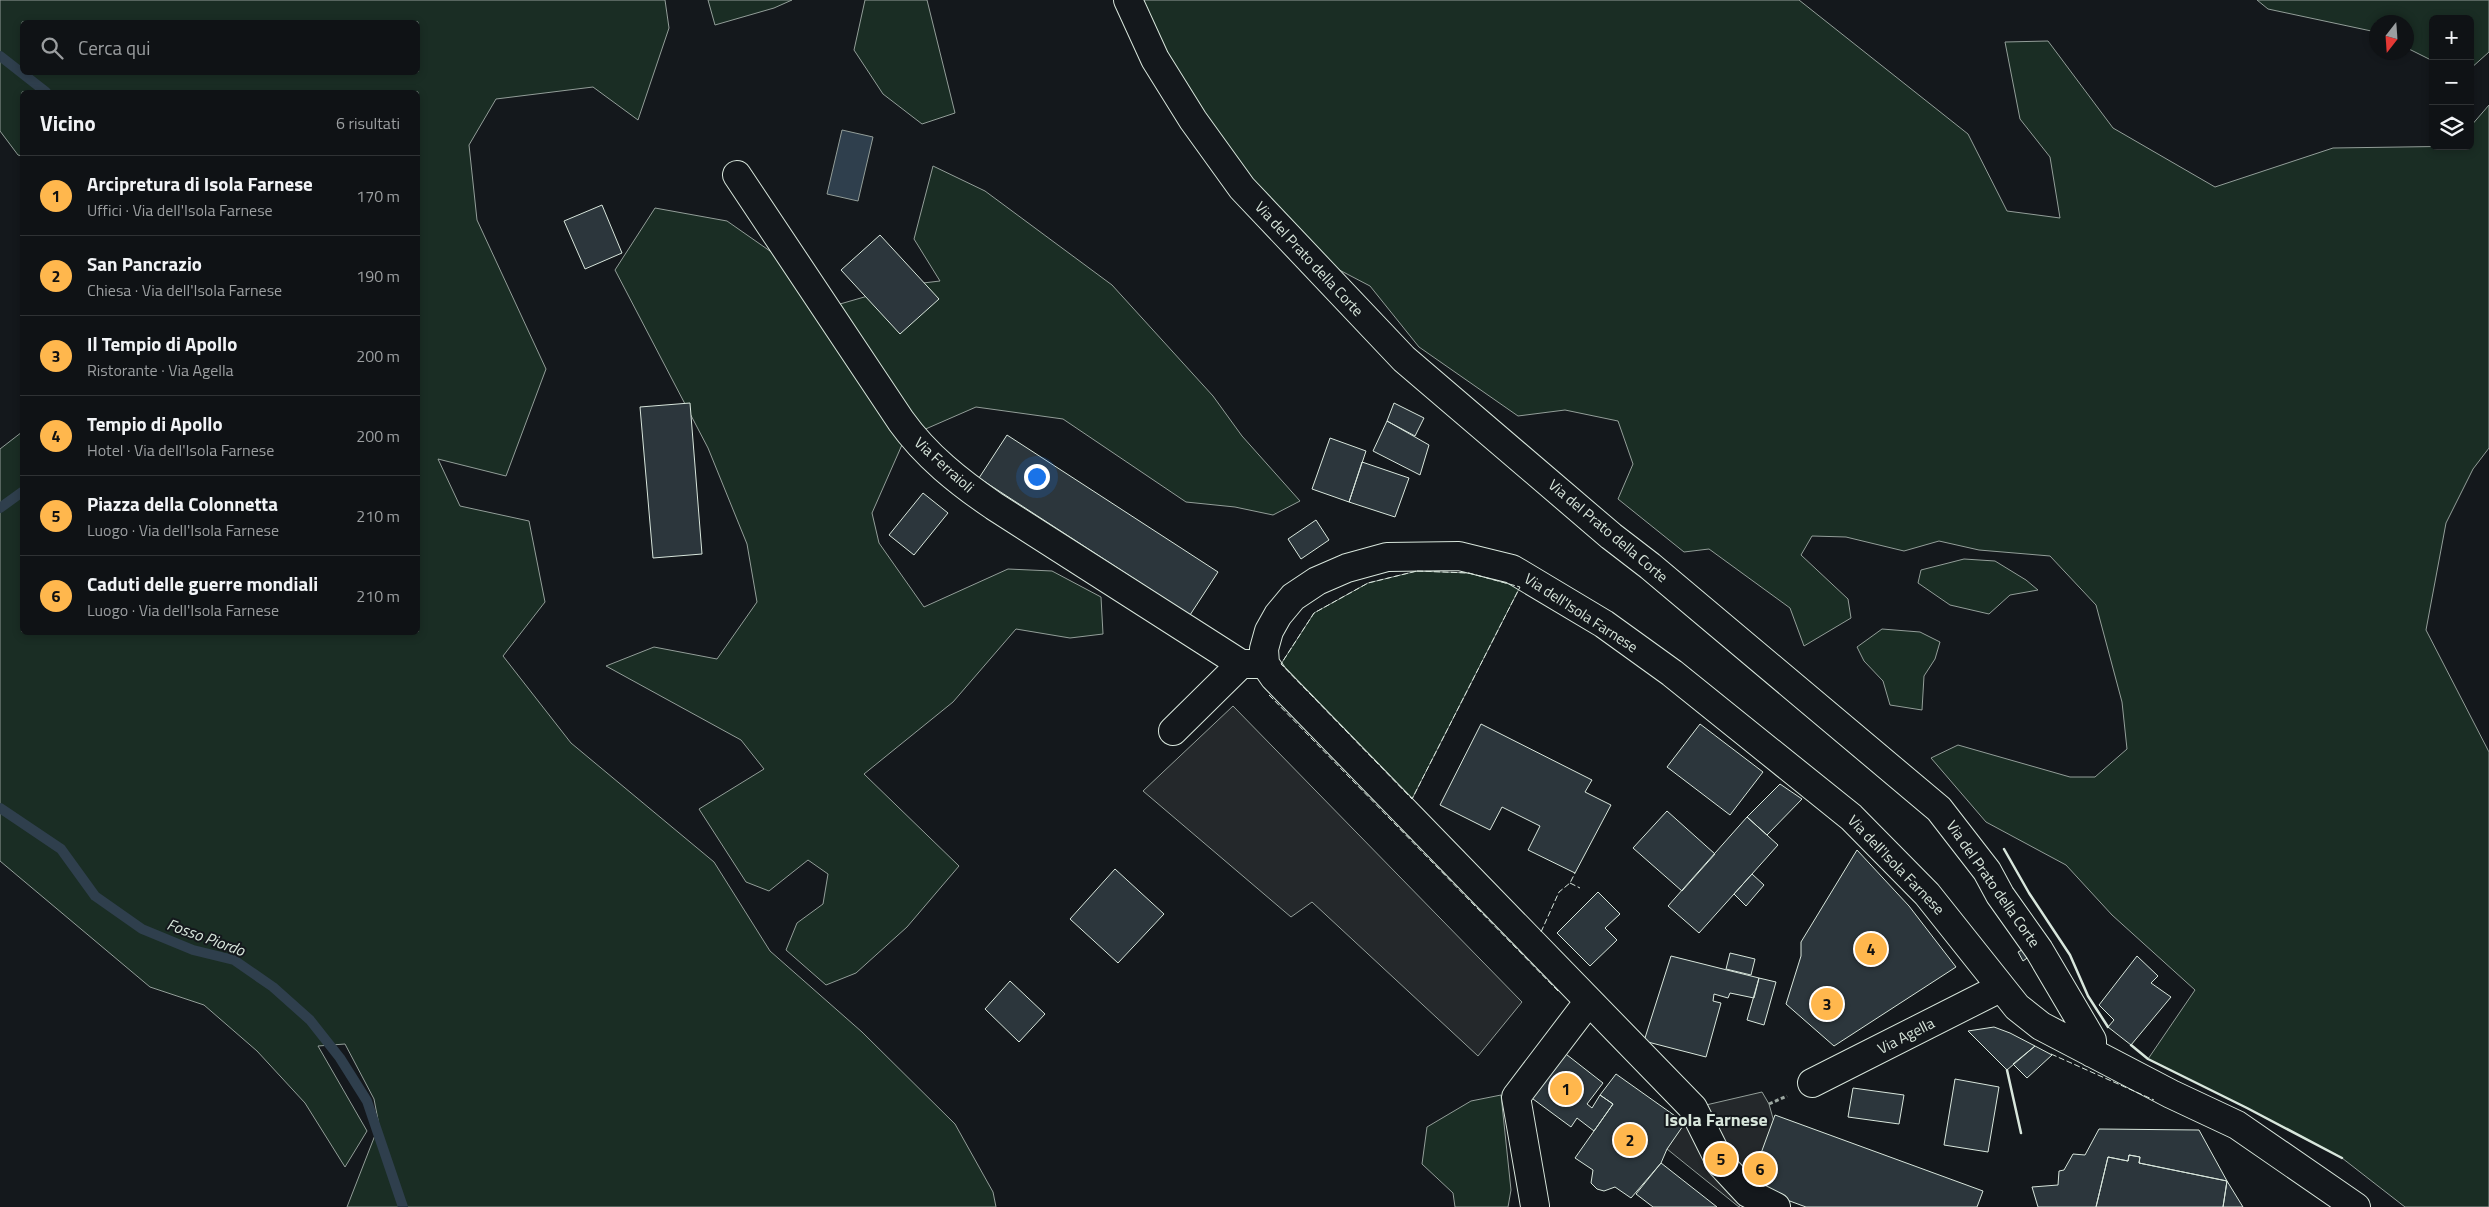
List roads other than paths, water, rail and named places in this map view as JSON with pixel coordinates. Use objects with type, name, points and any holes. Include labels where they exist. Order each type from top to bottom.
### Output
[{"type":"street","name":"Via del Prato della Corte","points":[[1128,0],[1155,59],[1193,120],[1237,181],[1404,359],[1617,541],[1650,566],[1939,809],[1987,871],[2000,895],[2039,950],[2092,1040],[2092,1053]]},
{"type":"street","name":"Via Ferraioli","points":[[737,175],[902,422],[928,454],[994,506],[1253,664]]},
{"type":"street","name":"Via dell'Isola Farnese","points":[[1253,664],[1264,649],[1269,631],[1278,615],[1293,597],[1310,585],[1347,568],[1387,557],[1420,555],[1459,556],[1512,569],[1604,624],[1672,673],[1851,817],[1927,894],[2017,1007],[2041,1026],[2237,1125],[2356,1207]]},
{"type":"street","points":[[1173,731],[1253,664],[1288,693],[1693,1108],[1721,1164],[1748,1193],[1776,1207]]},
{"type":"street","name":"Via Agella","points":[[1812,1083],[2000,988]]},
{"type":"street","points":[[1535,1206],[1516,1097],[1589,1002]]},
{"type":"water","points":[[842,130],[873,137],[858,201],[827,194]]},
{"type":"waterway","name":"Fosso Piordo","points":[[0,56],[20,72]]},
{"type":"waterway","name":"Fosso Piordo","points":[[24,75],[43,90]]},
{"type":"waterway","name":"Fosso Piordo","points":[[0,508],[20,493]]},
{"type":"waterway","name":"Fosso Piordo","points":[[0,808],[61,849],[95,896],[142,929],[193,950],[234,960],[273,987],[310,1020],[340,1058],[367,1101],[403,1207]]},
{"type":"place","name":"Tempio di Apollo","points":[[1871,949]]},
{"type":"place","name":"Il Tempio di Apollo","points":[[1827,1004]]},
{"type":"place","name":"Arcipretura di Isola Farnese","points":[[1566,1089]]},
{"type":"place","name":"San Pancrazio","points":[[1630,1140]]},
{"type":"place","name":"Piazza della Colonnetta","points":[[1721,1159]]},
{"type":"place","name":"Caduti delle guerre mondiali","points":[[1760,1169]]},
{"type":"district","name":"Isola Farnese","points":[[1716,1120]]}]
